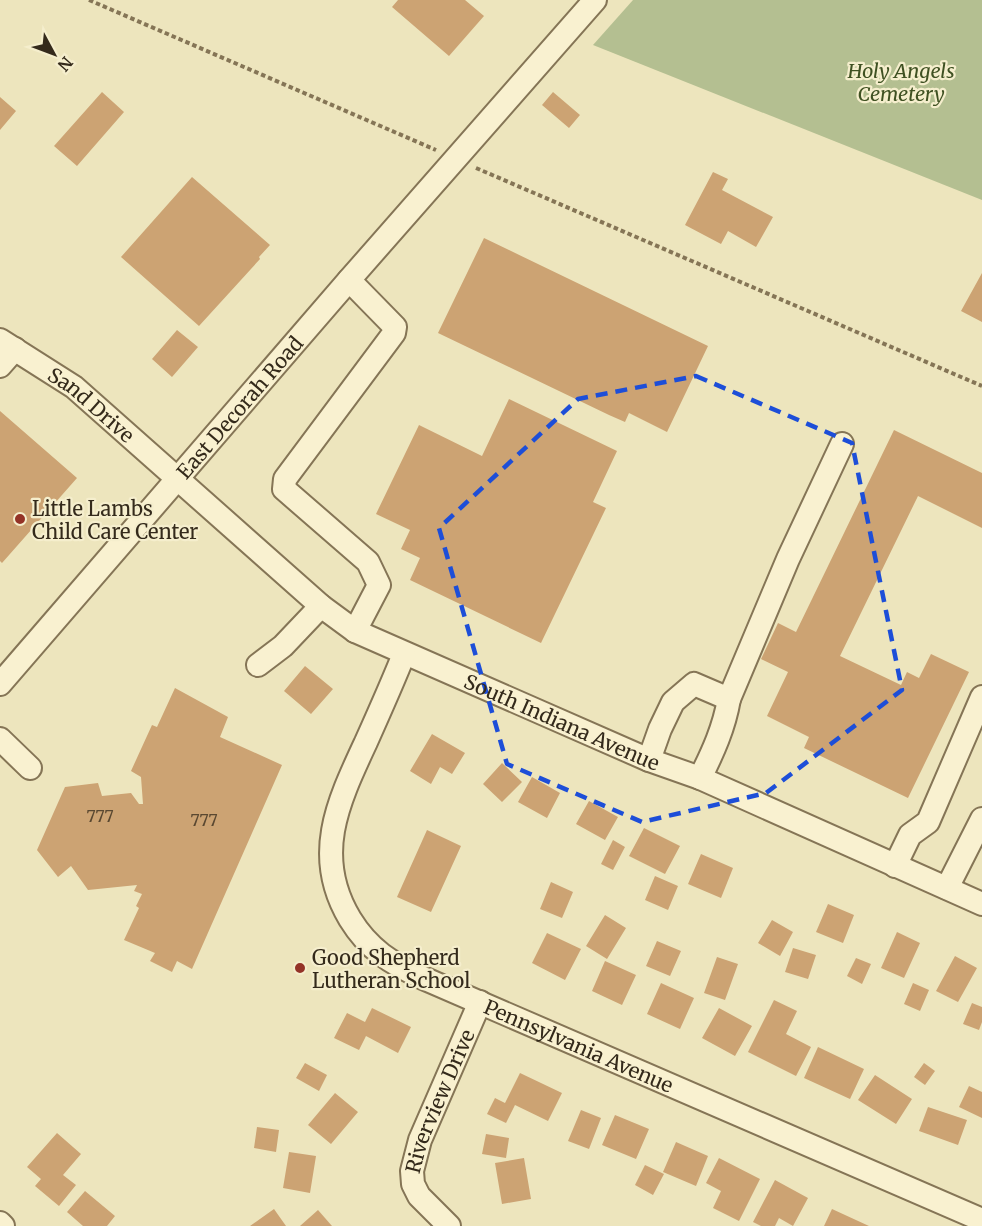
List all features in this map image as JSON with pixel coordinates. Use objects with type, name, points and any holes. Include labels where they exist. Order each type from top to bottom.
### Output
[{"type":"street","name":"East Decorah Road","points":[[0,684],[455,158],[595,0]]},
{"type":"street","points":[[349,280],[395,327],[394,333],[285,479],[284,489],[368,562],[379,585],[355,631]]},
{"type":"street","points":[[0,366],[8,344]]},
{"type":"street","name":"Sand Drive","points":[[8,344],[74,387],[178,479]]},
{"type":"street","points":[[700,778],[725,720],[729,699],[788,559],[842,444]]},
{"type":"street","name":"South Indiana Avenue","points":[[178,479],[321,606],[355,631],[648,759],[700,778],[982,904]]},
{"type":"street","points":[[258,665],[283,646],[321,606]]},
{"type":"street","name":"Pennsylvania Avenue","points":[[404,654],[342,794],[334,823],[330,852],[332,879],[340,902],[371,947],[397,966],[982,1220]]},
{"type":"street","points":[[648,759],[673,702],[694,684],[729,699]]},
{"type":"street","points":[[895,866],[910,835],[928,822],[982,697]]},
{"type":"street","points":[[0,739],[30,768]]},
{"type":"street","points":[[947,888],[982,819]]},
{"type":"street","name":"Riverview Drive","points":[[449,1226],[419,1196],[403,1186],[412,1171],[420,1140],[480,1002]]},
{"type":"path","points":[[89,0],[982,386]]},
{"type":"highlighted area","points":[[696,376],[852,443],[902,690],[766,793],[642,822],[507,764],[439,528],[578,399]]},
{"type":"green space","name":"Holy Angels Cemetery","points":[[633,0],[982,0],[982,200],[593,45]]},
{"type":"building","points":[[398,0],[465,0],[484,16],[449,56],[392,7]]},
{"type":"building","points":[[102,92],[124,112],[77,166],[54,146]]},
{"type":"building","points":[[553,92],[580,115],[569,128],[542,105]]},
{"type":"building","points":[[0,97],[16,111],[0,130]]},
{"type":"building","points":[[713,172],[728,179],[722,190],[773,217],[756,247],[728,231],[721,244],[685,225]]},
{"type":"building","points":[[192,177],[270,245],[199,326],[121,257]]},
{"type":"building","points":[[484,238],[708,346],[667,432],[629,413],[625,422],[438,333]]},
{"type":"building","points":[[982,273],[982,322],[961,311]]},
{"type":"building","points":[[177,330],[198,347],[172,377],[152,359]]},
{"type":"building","points":[[509,399],[617,451],[593,502],[606,508],[541,643],[410,580],[420,558],[401,549],[410,530],[376,514],[419,425],[482,456]]},
{"type":"building","name":"Little Lambs Child Care Center","points":[[0,411],[77,478],[2,563],[0,561]]},
{"type":"building","points":[[894,430],[982,473],[982,528],[918,496],[840,656],[901,685],[907,672],[919,678],[931,654],[969,672],[908,798],[804,748],[809,737],[767,716],[788,672],[761,659],[778,623],[796,632]]},
{"type":"building","points":[[305,666],[333,689],[311,714],[284,691]]},
{"type":"building","points":[[175,688],[228,717],[220,737],[282,765],[192,969],[177,961],[172,972],[150,961],[155,953],[124,940],[139,908],[136,906],[142,894],[134,891],[137,885],[88,890],[71,866],[58,877],[37,850],[65,787],[98,783],[102,796],[131,793],[139,804],[143,804],[141,777],[131,771],[152,725],[157,727]]},
{"type":"building","points":[[432,734],[465,753],[452,774],[440,767],[431,784],[410,771]]},
{"type":"building","points":[[502,763],[522,782],[502,802],[483,784]]},
{"type":"building","points":[[532,777],[560,793],[547,818],[518,802]]},
{"type":"building","points":[[589,801],[618,817],[605,840],[576,824]]},
{"type":"building","points":[[644,828],[680,846],[665,874],[629,856]]},
{"type":"building","points":[[427,830],[461,846],[431,912],[397,897]]},
{"type":"building","points":[[613,840],[625,847],[613,870],[601,864]]},
{"type":"building","points":[[701,854],[733,868],[721,898],[688,884]]},
{"type":"building","points":[[655,876],[678,886],[668,910],[645,900]]},
{"type":"building","points":[[551,882],[573,892],[562,918],[540,909]]},
{"type":"building","points":[[828,904],[854,915],[843,943],[816,932]]},
{"type":"building","points":[[605,915],[626,928],[607,959],[586,946]]},
{"type":"building","points":[[772,920],[793,932],[780,956],[758,943]]},
{"type":"building","points":[[897,932],[920,943],[904,978],[881,968]]},
{"type":"building","points":[[547,933],[581,949],[565,980],[532,963]]},
{"type":"building","points":[[657,941],[681,951],[670,976],[646,966]]},
{"type":"building","points":[[793,948],[816,955],[808,979],[785,972]]},
{"type":"building","points":[[955,956],[977,968],[958,1002],[936,991]]},
{"type":"building","points":[[717,957],[738,964],[725,1000],[704,993]]},
{"type":"building","points":[[856,958],[871,964],[862,984],[847,976]]},
{"type":"building","points":[[605,961],[636,975],[622,1005],[592,991]]},
{"type":"building","points":[[661,983],[694,998],[680,1029],[647,1014]]},
{"type":"building","points":[[913,983],[929,990],[920,1011],[904,1004]]},
{"type":"building","points":[[774,1000],[797,1011],[786,1034],[811,1047],[796,1076],[748,1052]]},
{"type":"building","points":[[972,1003],[982,1007],[982,1022],[979,1030],[963,1024]]},
{"type":"building","points":[[372,1008],[411,1027],[398,1053],[366,1036],[359,1050],[334,1038],[347,1013],[365,1022]]},
{"type":"building","points":[[719,1008],[752,1026],[735,1056],[702,1038]]},
{"type":"building","points":[[818,1047],[864,1069],[850,1099],[804,1078]]},
{"type":"building","points":[[305,1063],[327,1075],[319,1091],[296,1078]]},
{"type":"building","points":[[924,1063],[935,1071],[925,1085],[914,1077]]},
{"type":"building","points":[[520,1073],[562,1093],[548,1121],[515,1105],[506,1123],[487,1114],[495,1098],[505,1103]]},
{"type":"building","points":[[875,1075],[912,1099],[896,1124],[858,1100]]},
{"type":"building","points":[[969,1086],[982,1092],[982,1118],[959,1107]]},
{"type":"building","points":[[335,1093],[358,1112],[331,1144],[308,1125]]},
{"type":"building","points":[[928,1107],[967,1120],[958,1145],[919,1131]]},
{"type":"building","points":[[581,1110],[601,1118],[589,1149],[568,1141]]},
{"type":"building","points":[[615,1115],[649,1129],[636,1159],[602,1145]]},
{"type":"building","points":[[257,1127],[279,1130],[276,1152],[254,1148]]},
{"type":"building","points":[[57,1133],[81,1154],[63,1175],[76,1185],[59,1206],[35,1186],[41,1179],[27,1167]]},
{"type":"building","points":[[486,1134],[509,1138],[506,1158],[482,1154]]},
{"type":"building","points":[[676,1142],[708,1156],[696,1186],[663,1172]]},
{"type":"building","points":[[289,1152],[316,1156],[310,1193],[283,1188]]},
{"type":"building","points":[[524,1158],[531,1199],[502,1204],[495,1163]]},
{"type":"building","points":[[719,1158],[760,1179],[739,1221],[713,1208],[721,1191],[706,1183]]},
{"type":"building","points":[[645,1165],[664,1174],[653,1195],[635,1185]]},
{"type":"building","points":[[775,1180],[808,1198],[793,1226],[779,1218],[775,1226],[761,1226],[753,1222]]},
{"type":"building","points":[[85,1191],[115,1216],[107,1226],[83,1226],[67,1212]]},
{"type":"building","points":[[274,1209],[286,1226],[250,1226]]},
{"type":"building","points":[[832,1209],[869,1226],[824,1226]]},
{"type":"building","points":[[318,1210],[332,1226],[300,1226]]},
{"type":"place","name":"Little Lambs Child Care Center","points":[[20,519]]},
{"type":"place","name":"Good Shepherd Lutheran School","points":[[300,968]]}]
